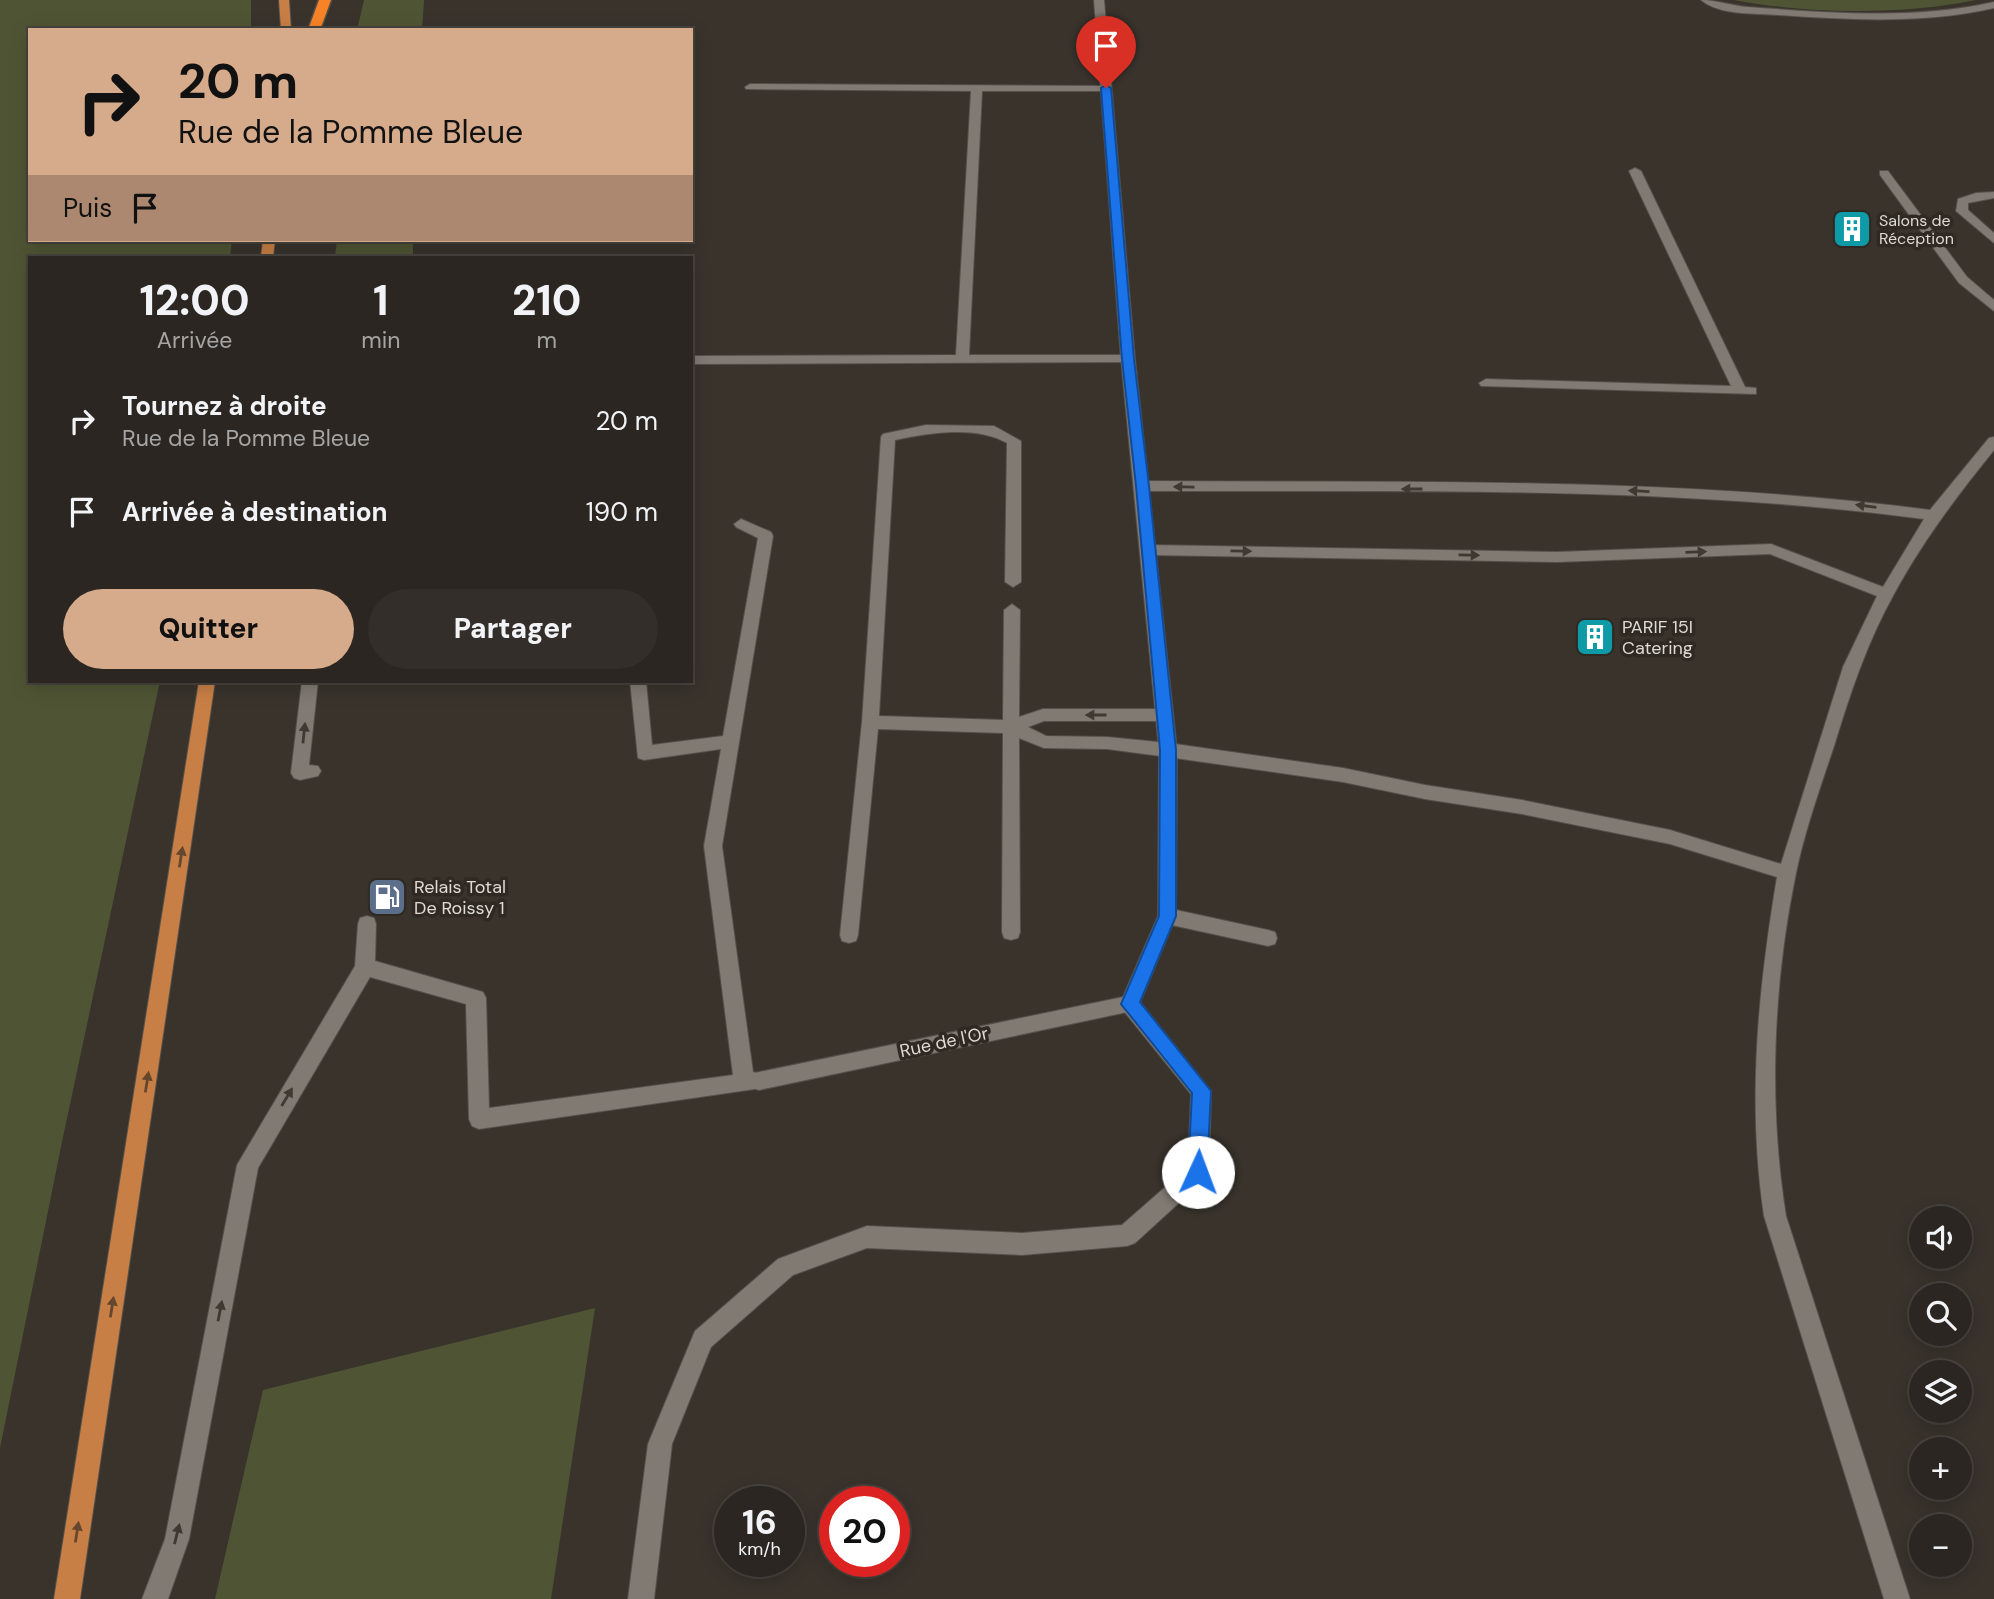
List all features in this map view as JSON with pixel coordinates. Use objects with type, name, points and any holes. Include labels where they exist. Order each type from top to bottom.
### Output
[{"type":"highway","points":[[315,28],[325,0]]},
{"type":"main road","points":[[284,0],[286,28]]},
{"type":"main road","points":[[67,1599],[207,683]]},
{"type":"street","points":[[641,1599],[660,1444],[703,1339],[786,1267],[867,1237],[1022,1244],[1127,1235],[1198,1172],[1201,1091],[1130,1004],[1167,916],[1168,750],[1128,359],[1099,0]]},
{"type":"street","points":[[1706,0],[1714,5],[1746,9],[1892,17],[1970,11],[1994,5]]},
{"type":"street","points":[[750,87],[1106,88]]},
{"type":"street","points":[[962,359],[977,87]]},
{"type":"street","points":[[1486,383],[1745,391],[1635,171]]},
{"type":"street","points":[[1884,173],[1964,280],[1994,307]]},
{"type":"street","points":[[1994,195],[1976,195],[1962,201],[1962,211],[1994,239]]},
{"type":"street","points":[[693,360],[1128,359]]},
{"type":"street","points":[[849,936],[870,722],[888,437],[926,429],[994,430],[1014,441],[1013,582]]},
{"type":"street","points":[[1897,1599],[1779,1228],[1766,1159],[1766,1042],[1774,953],[1787,873],[1807,801],[1851,667],[1886,594],[1934,515],[1987,459],[1994,441]]},
{"type":"street","points":[[1143,486],[1594,489],[1825,500],[1934,515]]},
{"type":"street","points":[[741,524],[766,536],[713,846],[751,1082]]},
{"type":"street","points":[[1149,550],[1557,557],[1771,550],[1886,594]]},
{"type":"street","points":[[1011,932],[1012,610]]},
{"type":"street","points":[[310,683],[300,773],[312,771]]},
{"type":"street","points":[[638,683],[644,753],[731,741]]},
{"type":"street","points":[[1012,727],[1043,715],[1165,715]]},
{"type":"street","points":[[870,722],[1012,727],[1044,742],[1107,743],[1343,775],[1670,837],[1787,873]]},
{"type":"street","points":[[1167,916],[1268,939]]},
{"type":"street","points":[[155,1599],[177,1539],[248,1165],[365,967],[367,925]]},
{"type":"street","name":"Rue de l'Or","points":[[365,967],[476,998],[479,1119],[751,1082],[1130,1004]]},
{"type":"green space","points":[[0,0],[251,0],[251,28],[28,28],[28,242],[232,242],[230,256],[28,256],[28,683],[160,683],[0,1448]]},
{"type":"green space","points":[[364,0],[424,0],[422,28],[357,28]]},
{"type":"green space","points":[[1734,0],[1976,0],[1918,8],[1855,11],[1792,8]]},
{"type":"green space","points":[[337,242],[413,242],[413,256],[335,256]]},
{"type":"green space","points":[[595,1308],[551,1599],[215,1599],[263,1390]]},
{"type":"place","name":"Salons de Réception","points":[[1852,229]]},
{"type":"place","name":"PARIF 15I Catering","points":[[1595,637]]},
{"type":"place","name":"Relais Total De Roissy 1","points":[[387,897]]},
{"type":"route","points":[[1106,88],[1128,359],[1168,750],[1167,916],[1130,1004],[1201,1091],[1198,1172]]}]
